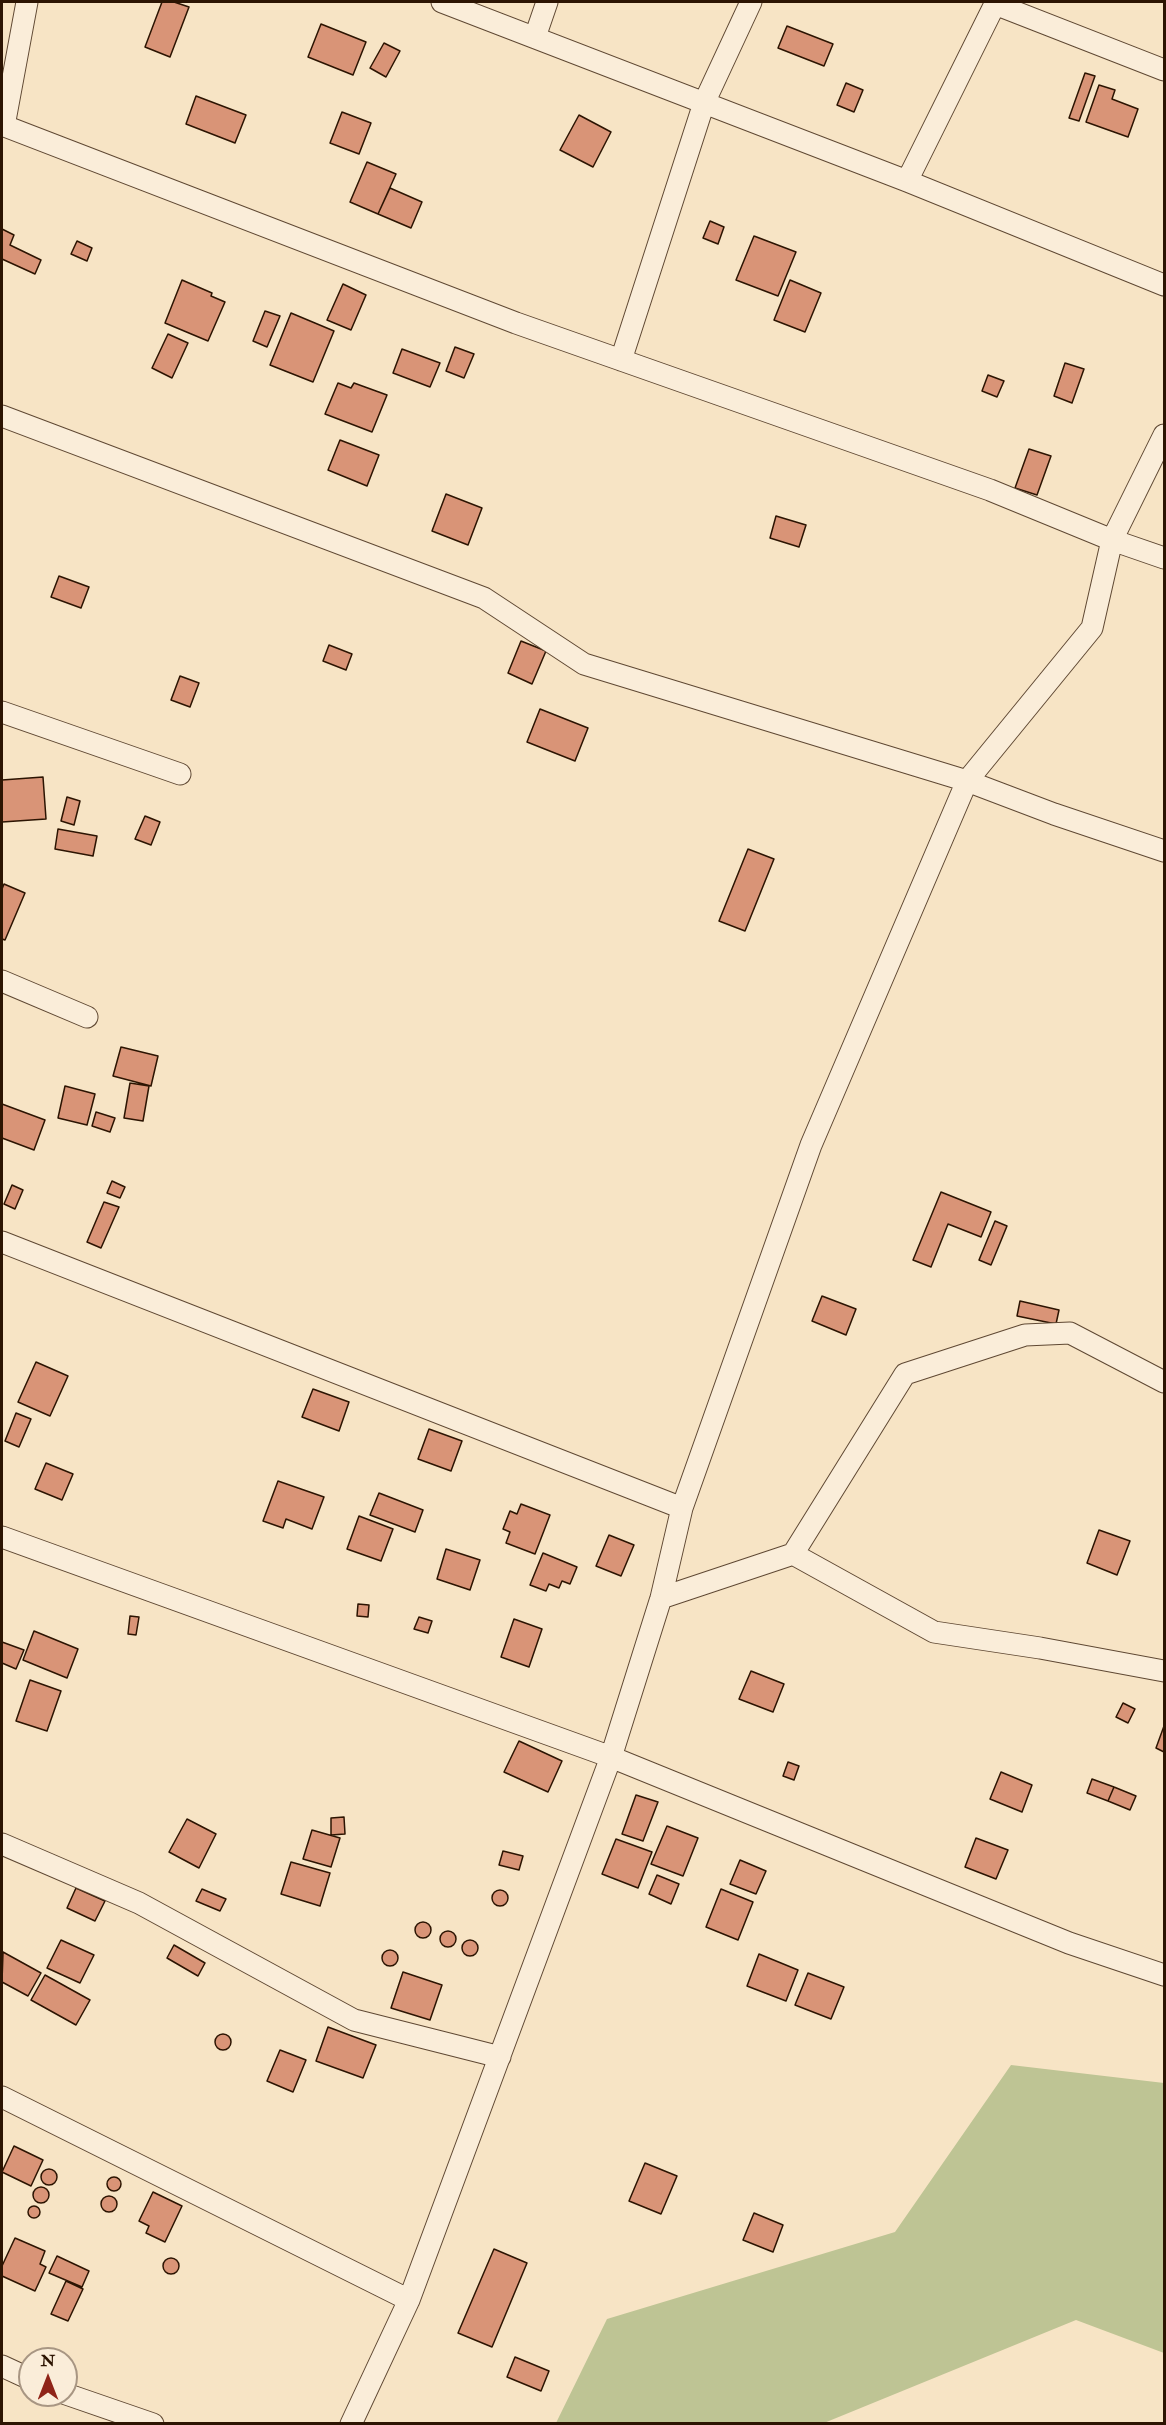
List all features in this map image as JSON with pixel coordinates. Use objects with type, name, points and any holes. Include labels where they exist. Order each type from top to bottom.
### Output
[{"type":"street","points":[[27,2],[3,126],[505,319],[990,490],[1112,540],[1164,558]]},
{"type":"street","points":[[442,2],[907,181],[1164,285]]},
{"type":"street","points":[[535,37],[547,2]]},
{"type":"street","points":[[621,360],[704,104],[751,2]]},
{"type":"street","points":[[907,181],[995,3],[1164,70]]},
{"type":"street","points":[[2,416],[484,598],[584,664],[967,781],[1054,814],[1164,851]]},
{"type":"street","points":[[351,2424],[409,2300],[611,1756],[661,1598],[682,1508],[811,1145],[967,781],[1092,628],[1112,540],[1164,435]]},
{"type":"street","points":[[2,712],[180,774]]},
{"type":"street","points":[[2,981],[87,1017]]},
{"type":"street","points":[[2,1242],[682,1508]]},
{"type":"street","points":[[661,1598],[793,1554],[905,1374],[1025,1335],[1070,1333],[1164,1382]]},
{"type":"street","points":[[2,1537],[611,1756],[1069,1943],[1164,1975]]},
{"type":"street","points":[[793,1554],[934,1632],[1040,1648],[1164,1671]]},
{"type":"street","points":[[2,1844],[139,1903],[354,2020],[500,2057]]},
{"type":"street","points":[[2,2097],[409,2300]]},
{"type":"street","points":[[2,2366],[18,2373]]},
{"type":"street","points":[[78,2398],[153,2424]]},
{"type":"green space","points":[[1011,2065],[1164,2083],[1164,2353],[1076,2320],[824,2423],[556,2423],[607,2319],[895,2232]]},
{"type":"building","points":[[162,2],[174,2],[189,7],[170,57],[145,47]]},
{"type":"building","points":[[321,24],[366,42],[353,75],[308,57]]},
{"type":"building","points":[[787,26],[833,44],[824,66],[778,48]]},
{"type":"building","points":[[384,43],[400,51],[386,77],[370,68]]},
{"type":"building","points":[[1085,73],[1095,76],[1079,121],[1069,118]]},
{"type":"building","points":[[846,83],[863,90],[854,112],[837,105]]},
{"type":"building","points":[[1099,85],[1115,90],[1112,99],[1138,109],[1128,137],[1086,122]]},
{"type":"building","points":[[196,96],[246,115],[235,143],[186,124]]},
{"type":"building","points":[[342,112],[371,123],[359,154],[330,143]]},
{"type":"building","points":[[579,115],[611,132],[593,167],[560,150]]},
{"type":"building","points":[[367,162],[396,174],[378,214],[350,202]]},
{"type":"building","points":[[390,188],[422,202],[411,228],[378,214]]},
{"type":"building","points":[[710,221],[724,227],[718,244],[703,238]]},
{"type":"building","points":[[2,229],[14,235],[10,245],[41,260],[35,274],[2,259]]},
{"type":"building","points":[[754,236],[796,252],[778,296],[736,280]]},
{"type":"building","points":[[77,241],[92,248],[87,261],[71,254]]},
{"type":"building","points":[[182,280],[212,293],[211,296],[225,302],[208,341],[165,323]]},
{"type":"building","points":[[790,280],[821,293],[805,332],[774,320]]},
{"type":"building","points":[[343,284],[366,295],[351,330],[327,320]]},
{"type":"building","points":[[265,311],[280,316],[267,347],[253,341]]},
{"type":"building","points":[[291,313],[334,331],[313,382],[270,365]]},
{"type":"building","points":[[168,334],[188,343],[172,378],[152,368]]},
{"type":"building","points":[[455,347],[474,354],[464,378],[446,371]]},
{"type":"building","points":[[402,349],[440,363],[430,387],[393,373]]},
{"type":"building","points":[[1065,363],[1084,369],[1072,403],[1054,396]]},
{"type":"building","points":[[988,375],[1004,381],[997,397],[982,391]]},
{"type":"building","points":[[338,383],[351,388],[354,383],[387,395],[372,432],[325,414]]},
{"type":"building","points":[[340,440],[379,455],[367,486],[328,470]]},
{"type":"building","points":[[1029,449],[1051,456],[1037,495],[1015,488]]},
{"type":"building","points":[[446,494],[482,508],[468,545],[432,531]]},
{"type":"building","points":[[776,516],[806,525],[799,547],[770,538]]},
{"type":"building","points":[[59,576],[89,587],[81,608],[51,597]]},
{"type":"building","points":[[521,641],[546,651],[532,684],[508,673]]},
{"type":"building","points":[[329,645],[352,654],[346,670],[323,661]]},
{"type":"building","points":[[180,676],[199,683],[190,707],[171,700]]},
{"type":"building","points":[[540,709],[588,728],[575,761],[527,742]]},
{"type":"building","points":[[43,777],[46,819],[2,822],[2,780]]},
{"type":"building","points":[[67,797],[80,801],[74,825],[61,821]]},
{"type":"building","points":[[145,816],[160,822],[151,845],[135,839]]},
{"type":"building","points":[[58,829],[97,836],[93,856],[55,849]]},
{"type":"building","points":[[748,849],[774,859],[745,931],[719,921]]},
{"type":"building","points":[[4,884],[25,893],[5,940],[2,939],[2,889]]},
{"type":"building","points":[[121,1047],[158,1056],[151,1086],[113,1076]]},
{"type":"building","points":[[130,1083],[149,1086],[143,1121],[124,1118]]},
{"type":"building","points":[[65,1086],[95,1094],[87,1125],[58,1118]]},
{"type":"building","points":[[2,1104],[45,1120],[34,1150],[2,1138]]},
{"type":"building","points":[[96,1112],[115,1118],[110,1132],[92,1126]]},
{"type":"building","points":[[112,1181],[125,1187],[120,1198],[107,1193]]},
{"type":"building","points":[[12,1185],[23,1190],[15,1209],[4,1204]]},
{"type":"building","points":[[941,1192],[991,1212],[981,1237],[948,1224],[931,1267],[913,1260]]},
{"type":"building","points":[[104,1202],[119,1207],[101,1248],[87,1242]]},
{"type":"building","points":[[995,1221],[1007,1226],[991,1265],[979,1260]]},
{"type":"building","points":[[822,1296],[856,1309],[846,1335],[812,1321]]},
{"type":"building","points":[[1020,1301],[1059,1310],[1056,1324],[1017,1316]]},
{"type":"building","points":[[36,1362],[68,1376],[50,1416],[18,1402]]},
{"type":"building","points":[[313,1389],[349,1402],[339,1431],[302,1417]]},
{"type":"building","points":[[16,1413],[31,1419],[19,1447],[5,1441]]},
{"type":"building","points":[[429,1429],[462,1441],[451,1471],[418,1459]]},
{"type":"building","points":[[46,1463],[73,1474],[62,1500],[35,1489]]},
{"type":"building","points":[[278,1481],[324,1497],[312,1529],[286,1519],[283,1528],[263,1521]]},
{"type":"building","points":[[379,1493],[423,1510],[415,1532],[370,1515]]},
{"type":"building","points":[[521,1504],[550,1515],[535,1554],[506,1543],[510,1532],[503,1529],[510,1511],[517,1514]]},
{"type":"building","points":[[359,1516],[393,1529],[381,1561],[347,1549]]},
{"type":"building","points":[[1099,1530],[1130,1541],[1117,1575],[1087,1563]]},
{"type":"building","points":[[609,1535],[634,1545],[621,1576],[596,1566]]},
{"type":"building","points":[[446,1549],[480,1560],[470,1590],[437,1579]]},
{"type":"building","points":[[543,1553],[577,1567],[570,1584],[562,1581],[559,1588],[549,1584],[546,1591],[530,1585]]},
{"type":"building","points":[[358,1604],[369,1605],[368,1617],[357,1616]]},
{"type":"building","points":[[130,1616],[139,1617],[136,1635],[128,1634]]},
{"type":"building","points":[[419,1617],[432,1621],[428,1633],[414,1629]]},
{"type":"building","points":[[514,1619],[542,1629],[529,1667],[501,1657]]},
{"type":"building","points":[[34,1631],[78,1649],[67,1678],[23,1660]]},
{"type":"building","points":[[2,1642],[24,1650],[16,1669],[2,1663]]},
{"type":"building","points":[[751,1671],[784,1684],[773,1712],[739,1699]]},
{"type":"building","points":[[30,1680],[61,1691],[47,1731],[16,1721]]},
{"type":"building","points":[[1123,1703],[1135,1709],[1128,1723],[1116,1717]]},
{"type":"building","points":[[1164,1726],[1164,1752],[1156,1748]]},
{"type":"building","points":[[519,1741],[562,1761],[548,1792],[504,1772]]},
{"type":"building","points":[[788,1762],[799,1766],[794,1780],[783,1776]]},
{"type":"building","points":[[1001,1772],[1032,1785],[1022,1812],[990,1799]]},
{"type":"building","points":[[1092,1779],[1114,1787],[1108,1801],[1087,1793]]},
{"type":"building","points":[[1114,1787],[1136,1796],[1130,1810],[1108,1801]]},
{"type":"building","points":[[636,1795],[658,1802],[643,1841],[622,1834]]},
{"type":"building","points":[[344,1817],[345,1834],[331,1835],[331,1818]]},
{"type":"building","points":[[187,1819],[216,1834],[199,1868],[169,1852]]},
{"type":"building","points":[[667,1826],[698,1838],[683,1876],[651,1864]]},
{"type":"building","points":[[312,1830],[340,1838],[331,1867],[303,1859]]},
{"type":"building","points":[[976,1838],[1008,1850],[996,1879],[965,1867]]},
{"type":"building","points":[[616,1839],[652,1852],[638,1888],[602,1874]]},
{"type":"building","points":[[503,1851],[523,1856],[519,1870],[499,1865]]},
{"type":"building","points":[[740,1860],[766,1871],[756,1894],[730,1884]]},
{"type":"building","points":[[291,1862],[330,1873],[320,1906],[281,1894]]},
{"type":"building","points":[[657,1875],[679,1884],[671,1904],[649,1894]]},
{"type":"building","points":[[76,1888],[105,1901],[95,1921],[67,1908]]},
{"type":"building","points":[[202,1889],[226,1899],[220,1911],[196,1901]]},
{"type":"building","points":[[721,1889],[753,1902],[738,1940],[706,1927]]},
{"type":"building","points":[[500,1890],[508,1898],[500,1906],[492,1898]]},
{"type":"building","points":[[423,1922],[431,1930],[423,1938],[415,1930]]},
{"type":"building","points":[[448,1931],[456,1939],[448,1947],[440,1939]]},
{"type":"building","points":[[61,1940],[94,1955],[80,1983],[47,1968]]},
{"type":"building","points":[[470,1940],[478,1948],[470,1956],[462,1948]]},
{"type":"building","points":[[174,1945],[205,1963],[198,1976],[167,1958]]},
{"type":"building","points":[[390,1950],[398,1958],[390,1966],[382,1958]]},
{"type":"building","points":[[3,1952],[41,1973],[28,1996],[2,1982]]},
{"type":"building","points":[[759,1954],[798,1970],[786,2001],[747,1986]]},
{"type":"building","points":[[403,1972],[442,1985],[430,2020],[391,2008]]},
{"type":"building","points":[[808,1973],[844,1987],[831,2019],[795,2005]]},
{"type":"building","points":[[45,1975],[90,2000],[76,2025],[31,2000]]},
{"type":"building","points":[[328,2027],[376,2045],[363,2078],[316,2061]]},
{"type":"building","points":[[223,2034],[231,2042],[223,2050],[215,2042]]},
{"type":"building","points":[[280,2050],[306,2060],[293,2092],[267,2081]]},
{"type":"building","points":[[14,2146],[43,2160],[31,2186],[2,2172]]},
{"type":"building","points":[[645,2163],[677,2176],[661,2214],[629,2201]]},
{"type":"building","points":[[49,2169],[57,2177],[49,2185],[41,2177]]},
{"type":"building","points":[[111,2177],[117,2177],[121,2184],[117,2191],[111,2191],[107,2187],[107,2181]]},
{"type":"building","points":[[41,2187],[49,2195],[41,2203],[33,2195]]},
{"type":"building","points":[[153,2192],[182,2206],[165,2242],[146,2233],[149,2226],[139,2221]]},
{"type":"building","points":[[109,2196],[117,2204],[109,2212],[101,2204]]},
{"type":"building","points":[[34,2206],[40,2212],[34,2218],[28,2212]]},
{"type":"building","points":[[754,2213],[783,2225],[773,2252],[743,2240]]},
{"type":"building","points":[[15,2238],[45,2251],[40,2264],[46,2267],[35,2291],[2,2276],[2,2266]]},
{"type":"building","points":[[494,2249],[527,2263],[492,2347],[458,2333]]},
{"type":"building","points":[[57,2256],[89,2271],[82,2287],[49,2273]]},
{"type":"building","points":[[171,2258],[179,2266],[171,2274],[163,2266]]},
{"type":"building","points":[[66,2281],[83,2289],[68,2321],[51,2314]]},
{"type":"building","points":[[515,2357],[549,2371],[541,2391],[507,2377]]}]
